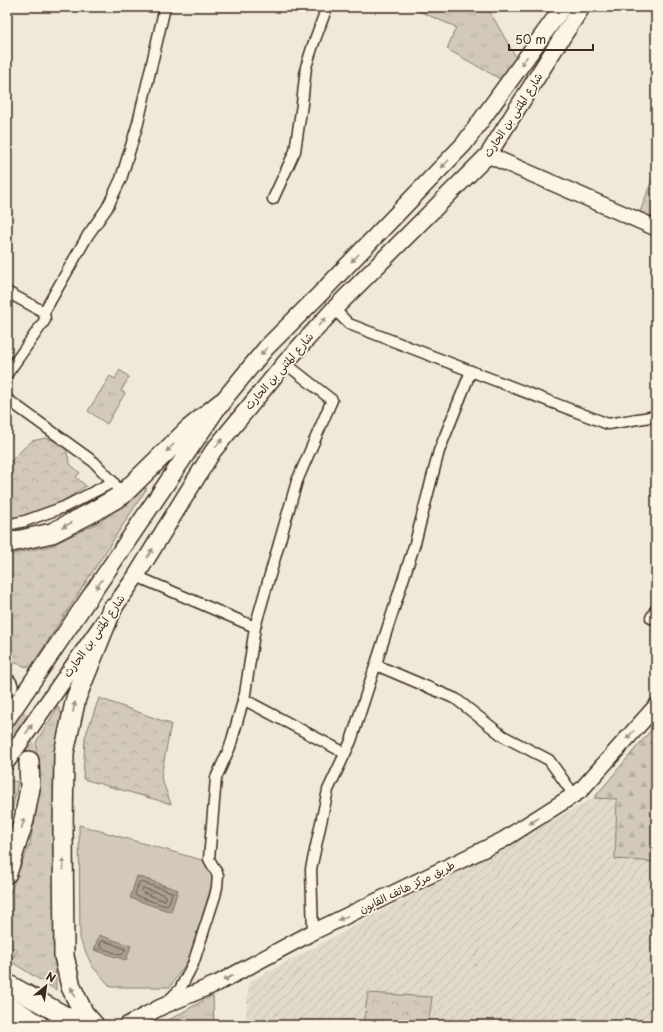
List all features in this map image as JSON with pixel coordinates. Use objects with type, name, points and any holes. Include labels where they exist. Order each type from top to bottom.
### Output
[{"type":"highway","points":[[7,543],[52,533],[89,514],[220,404]]},
{"type":"highway","points":[[94,1025],[84,1014],[71,988],[64,956],[64,753],[76,698],[112,609]]},
{"type":"highway","points":[[7,873],[24,820],[30,788],[29,761]]},
{"type":"highway","points":[[8,984],[81,1025]]},
{"type":"highway","points":[[7,1005],[39,1025]]},
{"type":"main road","name":"شارع المثنى بن الحارث","points":[[7,719],[220,404],[266,348],[464,144],[564,7]]},
{"type":"main road","name":"شارع المثنى بن الحارث","points":[[7,761],[136,576],[213,451],[284,363],[334,309],[488,155],[582,7]]},
{"type":"main road","points":[[488,155],[656,228]]},
{"type":"main road","name":"طريق مركز هاتف القابون","points":[[127,1025],[161,1007],[218,983],[314,932],[503,840],[580,791],[656,706]]},
{"type":"street","points":[[7,374],[45,320],[44,312],[88,235],[106,208],[121,179],[138,123],[166,7]]},
{"type":"street","points":[[274,199],[295,151],[306,67],[327,7]]},
{"type":"street","points":[[7,292],[44,312]]},
{"type":"street","points":[[334,309],[349,324],[608,424],[656,416]]},
{"type":"street","points":[[161,1007],[180,989],[193,964],[215,896],[218,875],[209,859],[216,778],[230,747],[243,699],[256,627],[297,481],[332,400],[284,363]]},
{"type":"street","points":[[314,932],[311,869],[328,790],[351,741],[415,542],[439,451],[471,371]]},
{"type":"street","points":[[7,400],[94,462],[118,489],[25,521],[7,525]]},
{"type":"street","points":[[136,576],[256,627]]},
{"type":"street","points":[[376,665],[456,699],[503,736],[549,760],[574,795]]},
{"type":"street","points":[[243,699],[345,753]]},
{"type":"shaded area","points":[[656,724],[656,1025],[245,1025],[249,982],[594,798]]},
{"type":"green space","points":[[409,7],[487,7],[517,59],[502,80],[447,49],[456,27]]},
{"type":"green space","points":[[656,169],[656,218],[640,212]]},
{"type":"green space","points":[[120,370],[129,377],[121,391],[125,393],[107,424],[88,411],[110,376],[115,379]]},
{"type":"green space","points":[[46,438],[58,442],[66,449],[70,464],[80,473],[76,477],[86,486],[54,505],[30,514],[7,520],[7,465],[32,441]]},
{"type":"green space","points":[[147,488],[30,668],[7,660],[7,555],[50,546],[100,522],[142,489]]},
{"type":"green space","points":[[99,698],[171,724],[161,777],[171,804],[83,779],[85,737]]},
{"type":"green space","points":[[58,707],[62,715],[53,849],[56,990],[10,961],[17,950],[7,945],[7,900],[30,843],[40,790],[36,742]]},
{"type":"green space","points":[[656,724],[656,862],[615,859],[617,799],[594,798]]},
{"type":"green space","points":[[9,780],[18,782],[7,834],[7,783]]},
{"type":"green space","points":[[79,825],[212,863],[212,885],[190,957],[170,987],[111,987],[92,966],[80,939]]},
{"type":"green space","points":[[368,993],[432,997],[428,1025],[363,1025]]},
{"type":"green space","points":[[213,995],[214,1025],[157,1025],[167,1021]]},
{"type":"water","points":[[137,876],[178,890],[171,912],[130,898]]},
{"type":"water","points":[[99,935],[131,946],[126,960],[94,950]]},
{"type":"tunnel","points":[[8,686],[29,761]]}]
